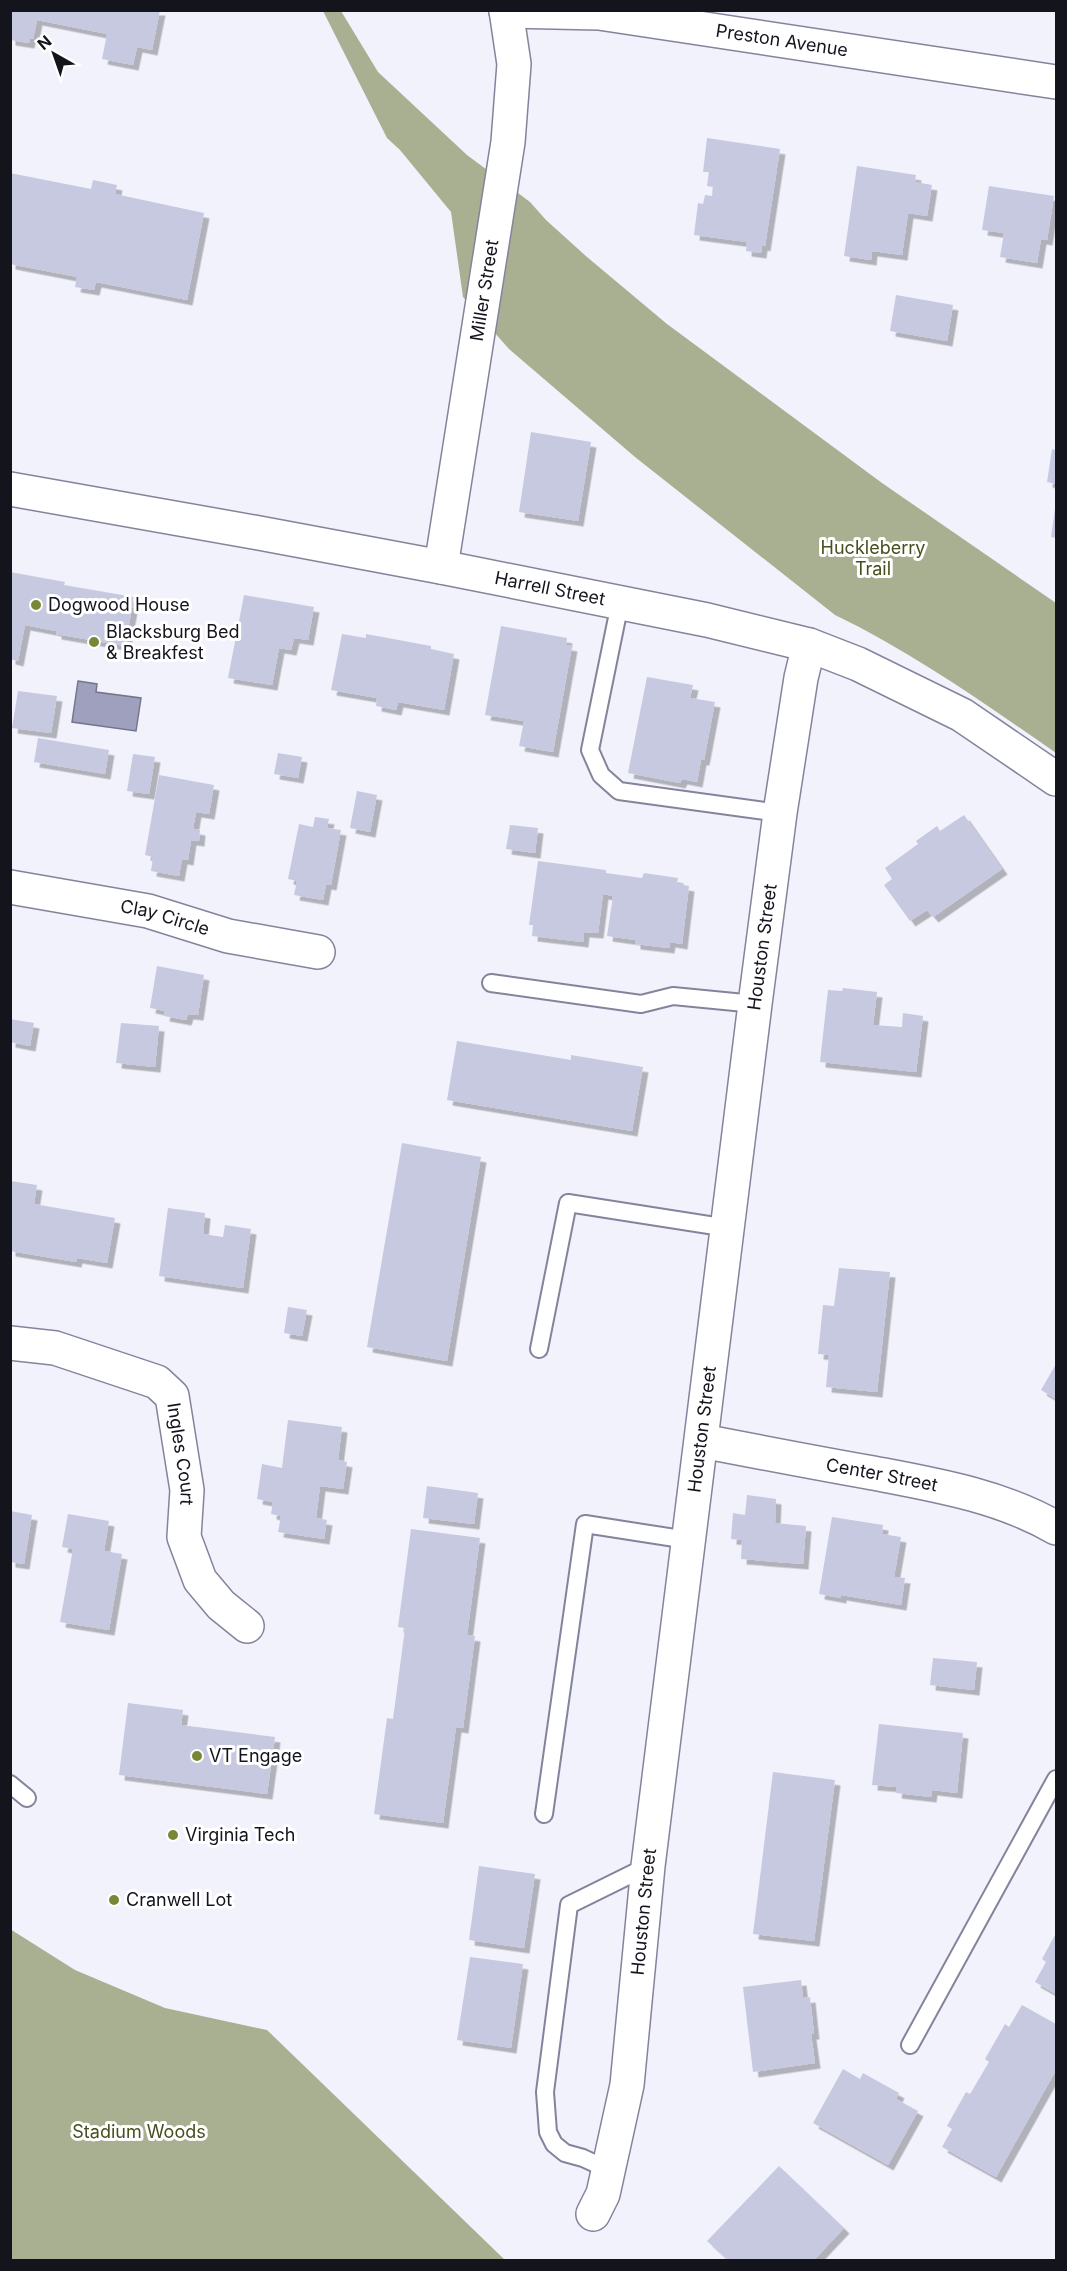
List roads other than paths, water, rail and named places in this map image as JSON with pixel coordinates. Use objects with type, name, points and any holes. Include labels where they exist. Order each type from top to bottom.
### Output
[{"type":"street","name":"Preston Avenue","points":[[505,11],[599,13],[1056,82]]},
{"type":"street","name":"Miller Street","points":[[441,567],[508,142],[514,64],[505,11]]},
{"type":"street","name":"Harrell Street","points":[[10,489],[259,532],[441,567],[707,620],[809,645],[858,664],[962,715],[1056,779]]},
{"type":"street","name":"Houston Street","points":[[593,2214],[603,2194],[627,2085],[648,1866],[755,1004],[780,813],[801,678],[809,645]]},
{"type":"street","name":"Clay Circle","points":[[10,886],[148,911],[228,936],[318,952]]},
{"type":"street","name":"Ingles Court","points":[[10,1343],[55,1348],[157,1382],[172,1396],[187,1490],[184,1537],[200,1580],[221,1605],[247,1626]]},
{"type":"street","name":"Center Street","points":[[702,1441],[977,1495],[1021,1510],[1056,1528]]},
{"type":"lane","points":[[620,603],[590,750],[601,775],[619,791],[780,813]]},
{"type":"lane","points":[[491,983],[641,1004],[673,996],[755,1004]]},
{"type":"lane","points":[[539,1349],[568,1203],[728,1228]]},
{"type":"lane","points":[[544,1815],[585,1524],[688,1540]]},
{"type":"lane","points":[[909,2045],[1056,1779]]},
{"type":"lane","points":[[10,1784],[27,1798]]},
{"type":"lane","points":[[609,2170],[583,2158],[565,2153],[554,2144],[548,2132],[545,2092],[549,2057],[569,1905],[648,1866]]},
{"type":"water","points":[[78,681],[97,684],[96,692],[141,698],[136,731],[72,722]]},
{"type":"place","name":"Dogwood House","points":[[36,605]]},
{"type":"place","name":"Blacksburg Bed & Breakfest","points":[[94,642]]},
{"type":"place","name":"VT Engage","points":[[197,1756]]},
{"type":"place","name":"Virginia Tech","points":[[173,1835]]},
{"type":"place","name":"Cranwell Lot","points":[[114,1900]]},
{"type":"park label","name":"Huckleberry Trail","points":[[873,558]]},
{"type":"park label","name":"Stadium Woods","points":[[139,2132]]}]
